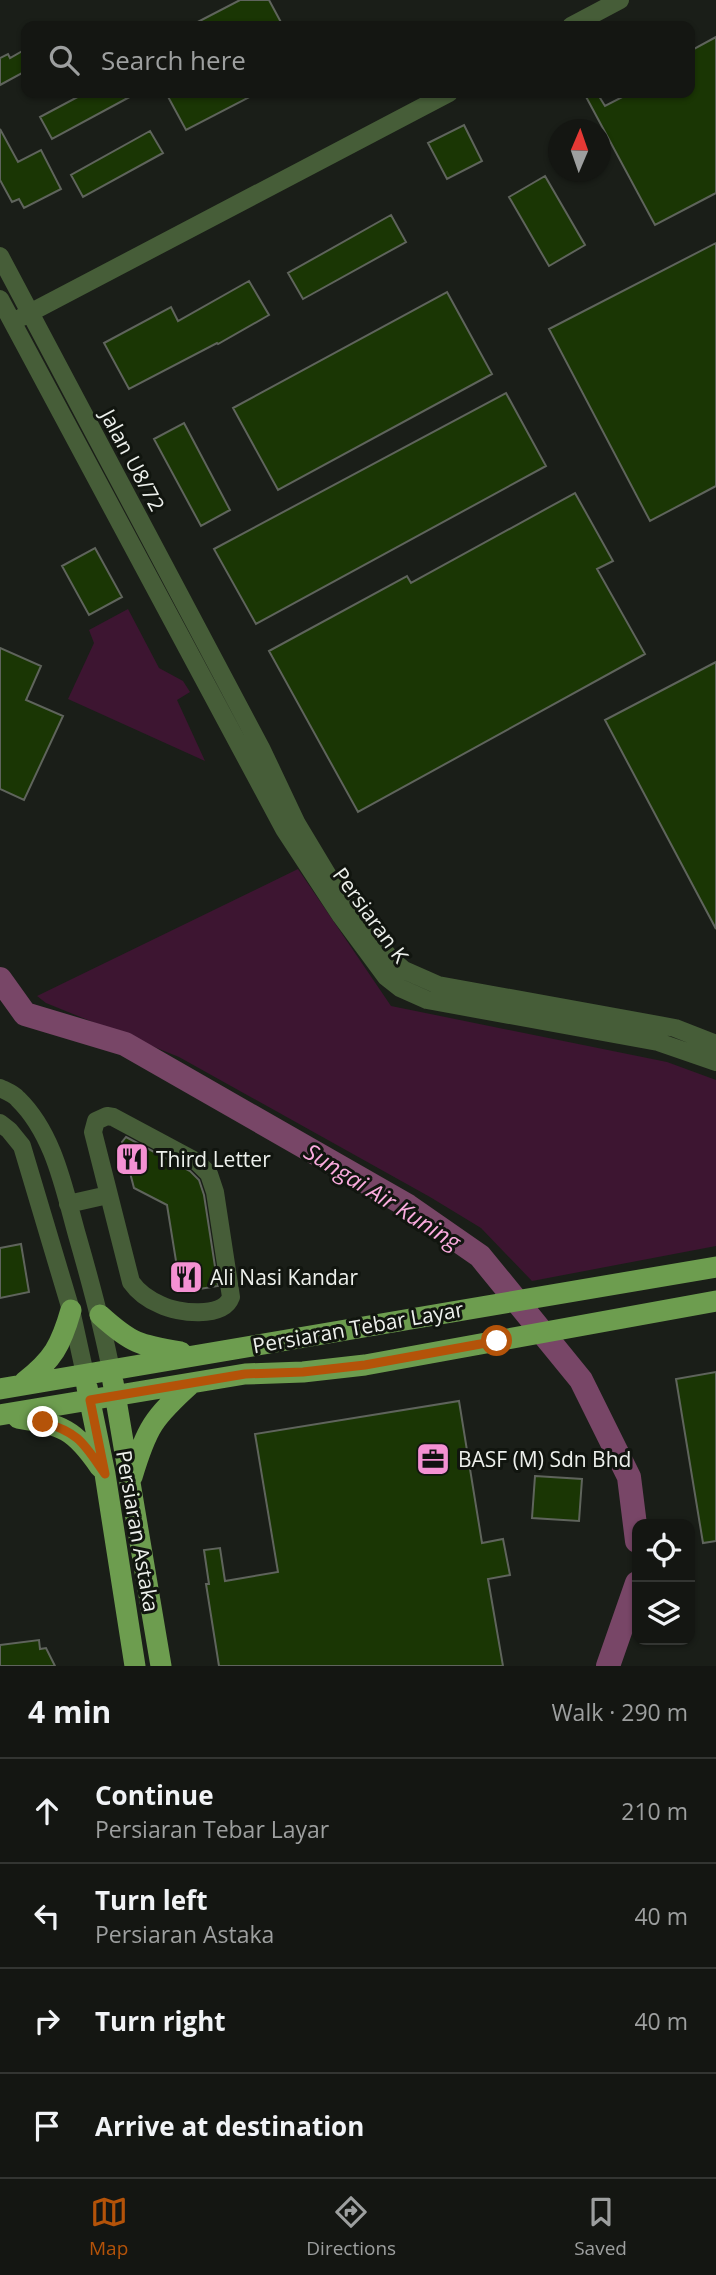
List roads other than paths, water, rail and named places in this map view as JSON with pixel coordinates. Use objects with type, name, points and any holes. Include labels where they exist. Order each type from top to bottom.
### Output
[{"type":"main road","name":"Persiaran Tebar Layar","points":[[10,1387],[716,1267]]},
{"type":"main road","name":"Persiaran Tebar Layar","points":[[0,1415],[245,1374],[355,1367],[716,1301]]},
{"type":"main road","points":[[10,1387],[43,1368],[63,1336],[71,1310]]},
{"type":"main road","points":[[100,1315],[123,1336],[143,1346],[198,1354]]},
{"type":"main road","name":"Persiaran Astaka","points":[[111,1370],[161,1666]]},
{"type":"main road","name":"Persiaran Astaka","points":[[85,1374],[105,1474],[135,1666]]},
{"type":"main road","points":[[130,1483],[147,1430],[158,1415],[192,1382]]},
{"type":"main road","points":[[0,1415],[43,1422],[72,1433],[84,1443],[105,1474]]},
{"type":"street","points":[[580,21],[620,0]]},
{"type":"street","points":[[13,322],[440,98]]},
{"type":"street","name":"Jalan U8/72","points":[[0,256],[228,685]]},
{"type":"street","name":"Jalan U8/72","points":[[0,299],[211,693]]},
{"type":"street","name":"Persiaran K","points":[[228,685],[297,824],[333,884],[390,958],[404,970],[438,985],[675,1028],[716,1044]]},
{"type":"street","name":"Persiaran K","points":[[211,693],[284,829],[375,963],[386,977],[400,988],[448,1005],[658,1042],[716,1062]]},
{"type":"street","points":[[0,1088],[17,1098],[45,1138],[59,1170],[100,1315],[111,1370]]},
{"type":"street","points":[[102,1117],[113,1117],[203,1167],[215,1192],[231,1297],[229,1303],[211,1311],[187,1311],[161,1306],[140,1292],[127,1274],[108,1195],[93,1132],[96,1121],[102,1117]]},
{"type":"street","points":[[0,1123],[22,1146],[71,1310],[85,1374]]},
{"type":"street","points":[[68,1204],[108,1195]]},
{"type":"waterway","name":"Sungai Air Kuning","points":[[0,979],[25,1014],[125,1044],[408,1206],[480,1256],[581,1380],[629,1477],[634,1519]]},
{"type":"waterway","name":"Sungai Air Kuning","points":[[608,1666],[632,1597]]},
{"type":"place","name":"Third Letter","points":[[132,1159]]},
{"type":"place","name":"Ali Nasi Kandar","points":[[186,1277]]},
{"type":"place","name":"BASF (M) Sdn Bhd","points":[[433,1459]]}]
